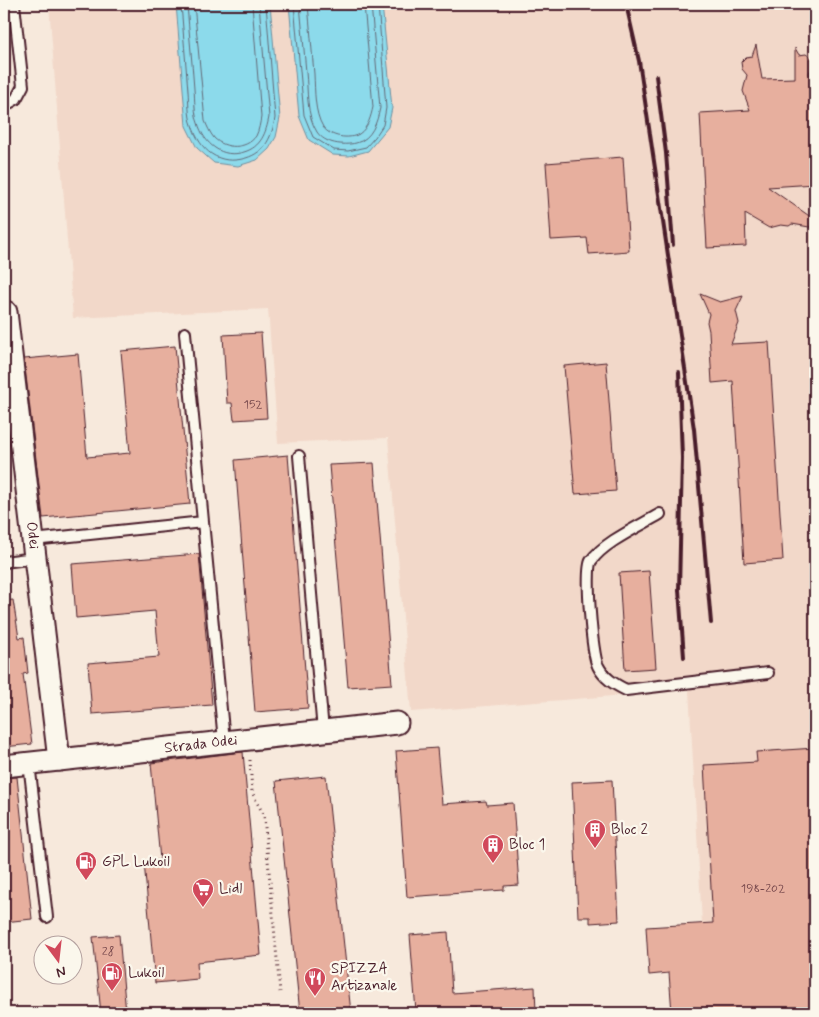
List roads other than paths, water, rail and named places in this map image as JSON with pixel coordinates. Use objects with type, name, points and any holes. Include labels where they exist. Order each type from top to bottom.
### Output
[{"type":"street","name":"Odei","points":[[6,312],[59,760]]},
{"type":"street","name":"Strada Odei","points":[[4,766],[397,723]]},
{"type":"lane","points":[[4,106],[16,99],[23,86],[14,4]]},
{"type":"lane","points":[[185,334],[224,741]]},
{"type":"lane","points":[[299,456],[323,731]]},
{"type":"lane","points":[[660,514],[600,549],[590,563],[588,594],[597,665],[610,682],[626,690],[768,673]]},
{"type":"lane","points":[[4,562],[34,549],[204,522]]},
{"type":"lane","points":[[29,763],[48,917]]},
{"type":"water","points":[[176,4],[270,4],[280,118],[276,137],[269,149],[257,160],[238,166],[214,163],[197,148],[186,126]]},
{"type":"water","points":[[289,4],[382,4],[392,108],[388,127],[368,151],[349,156],[333,155],[309,140],[299,116]]},
{"type":"railway","points":[[626,4],[639,61],[694,429],[711,623]]},
{"type":"railway","points":[[656,76],[666,153],[673,245]]},
{"type":"railway","points":[[679,372],[682,458],[679,590],[684,657]]},
{"type":"place","name":"Bloc 2","points":[[595,849]]},
{"type":"place","name":"Bloc 1","points":[[493,864]]},
{"type":"place","name":"GPL Lukoil","points":[[86,881]]},
{"type":"place","name":"Lidl","points":[[203,908]]},
{"type":"place","name":"Lukoil","points":[[112,992]]},
{"type":"place","name":"SPIZZA Artizanale","points":[[315,997]]}]
